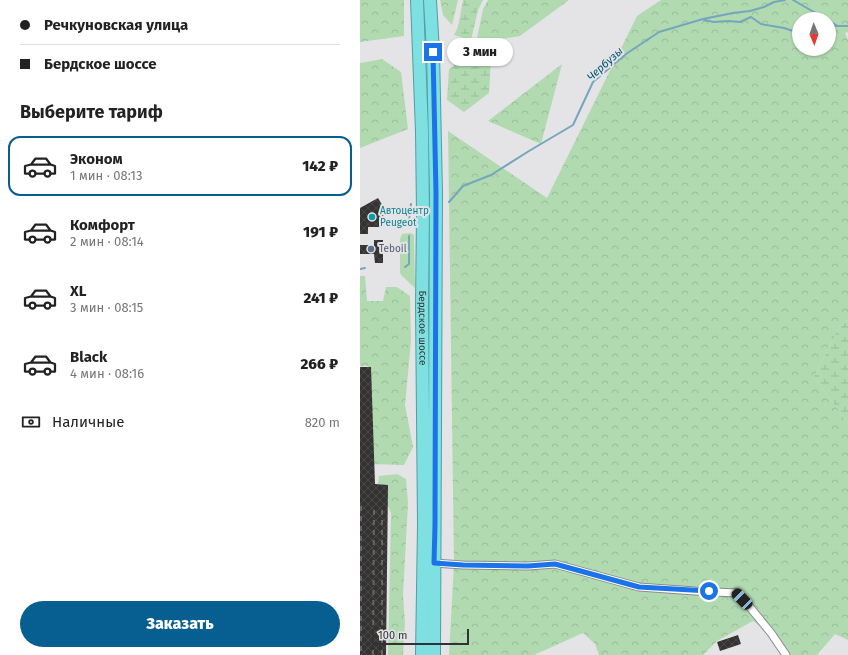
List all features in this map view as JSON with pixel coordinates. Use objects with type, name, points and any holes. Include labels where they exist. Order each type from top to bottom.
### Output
[{"type":"highway","name":"Бердское шоссе","points":[[417,0],[422,153],[424,525],[422,655]]},
{"type":"highway","name":"Бердское шоссе","points":[[430,0],[433,52],[436,193],[434,655]]},
{"type":"highway","points":[[422,153],[435,153]]},
{"type":"street","points":[[434,563],[528,566],[555,564],[639,587],[736,593],[749,606],[771,633],[786,655]]},
{"type":"green space","points":[[360,0],[404,0],[404,36],[360,42]]},
{"type":"green space","points":[[440,0],[458,0],[452,25],[443,15]]},
{"type":"green space","points":[[463,0],[483,0],[478,10],[471,40],[454,35],[458,27]]},
{"type":"green space","points":[[488,0],[569,0],[520,36],[476,43],[483,9]]},
{"type":"green space","points":[[661,0],[848,0],[848,32],[845,33],[848,40],[848,320],[839,327],[814,377],[848,423],[848,640],[835,634],[817,655],[781,655],[782,650],[773,636],[753,621],[717,641],[703,655],[599,655],[595,644],[583,633],[534,655],[449,655],[454,564],[448,131],[547,198],[637,16]]},
{"type":"green space","points":[[467,56],[491,59],[489,93],[464,112],[447,100],[449,69]]},
{"type":"green space","points":[[382,59],[401,72],[408,129],[360,148],[360,63]]},
{"type":"green space","points":[[562,64],[541,144],[488,121]]},
{"type":"green space","points":[[411,233],[414,235],[415,288],[400,273],[400,239],[402,234]]},
{"type":"green space","points":[[360,276],[365,276],[367,301],[383,301],[386,287],[397,287],[410,296],[411,341],[405,405],[413,447],[404,465],[369,464],[368,366],[360,366]]},
{"type":"green space","points":[[848,320],[848,423],[814,377],[839,327]]},
{"type":"green space","points":[[397,474],[406,479],[408,503],[403,595],[405,623],[403,655],[388,655],[391,513],[378,484],[379,476]]},
{"type":"building","name":"Автоцентр Peugeot","points":[[378,198],[384,208],[383,227],[368,227],[368,234],[360,234],[360,208]]},
{"type":"building","name":"Teboil","points":[[374,240],[383,240],[383,263],[375,263],[374,254],[360,254],[360,245],[374,245]]},
{"type":"building","points":[[360,367],[371,367],[375,484],[388,485],[386,655],[360,655]]},
{"type":"building","points":[[738,635],[741,644],[720,651],[717,642]]},
{"type":"waterway","name":"Чербузы","points":[[449,202],[463,186],[491,175],[573,125],[593,82],[626,54],[659,32],[703,19],[750,11],[774,2],[785,0]]},
{"type":"waterway","name":"Чербузы","points":[[793,0],[814,12]]},
{"type":"waterway","points":[[704,20],[714,22],[740,22],[751,17],[761,24],[792,31]]},
{"type":"waterway","name":"Чербузы","points":[[836,25],[848,26]]},
{"type":"waterway","points":[[409,219],[411,204]]},
{"type":"waterway","points":[[405,267],[409,264],[409,236]]},
{"type":"waterway","points":[[360,269],[365,268]]},
{"type":"railway","points":[[373,655],[374,505]]},
{"type":"railway","points":[[382,505],[382,655]]},
{"type":"railway","points":[[361,506],[361,655]]},
{"type":"place","name":"Автоцентр Peugeot","points":[[372,217]]},
{"type":"place","name":"Teboil","points":[[371,249]]},
{"type":"route","points":[[433,52],[436,193],[434,563],[528,566],[555,564],[639,587],[709,591]]}]
